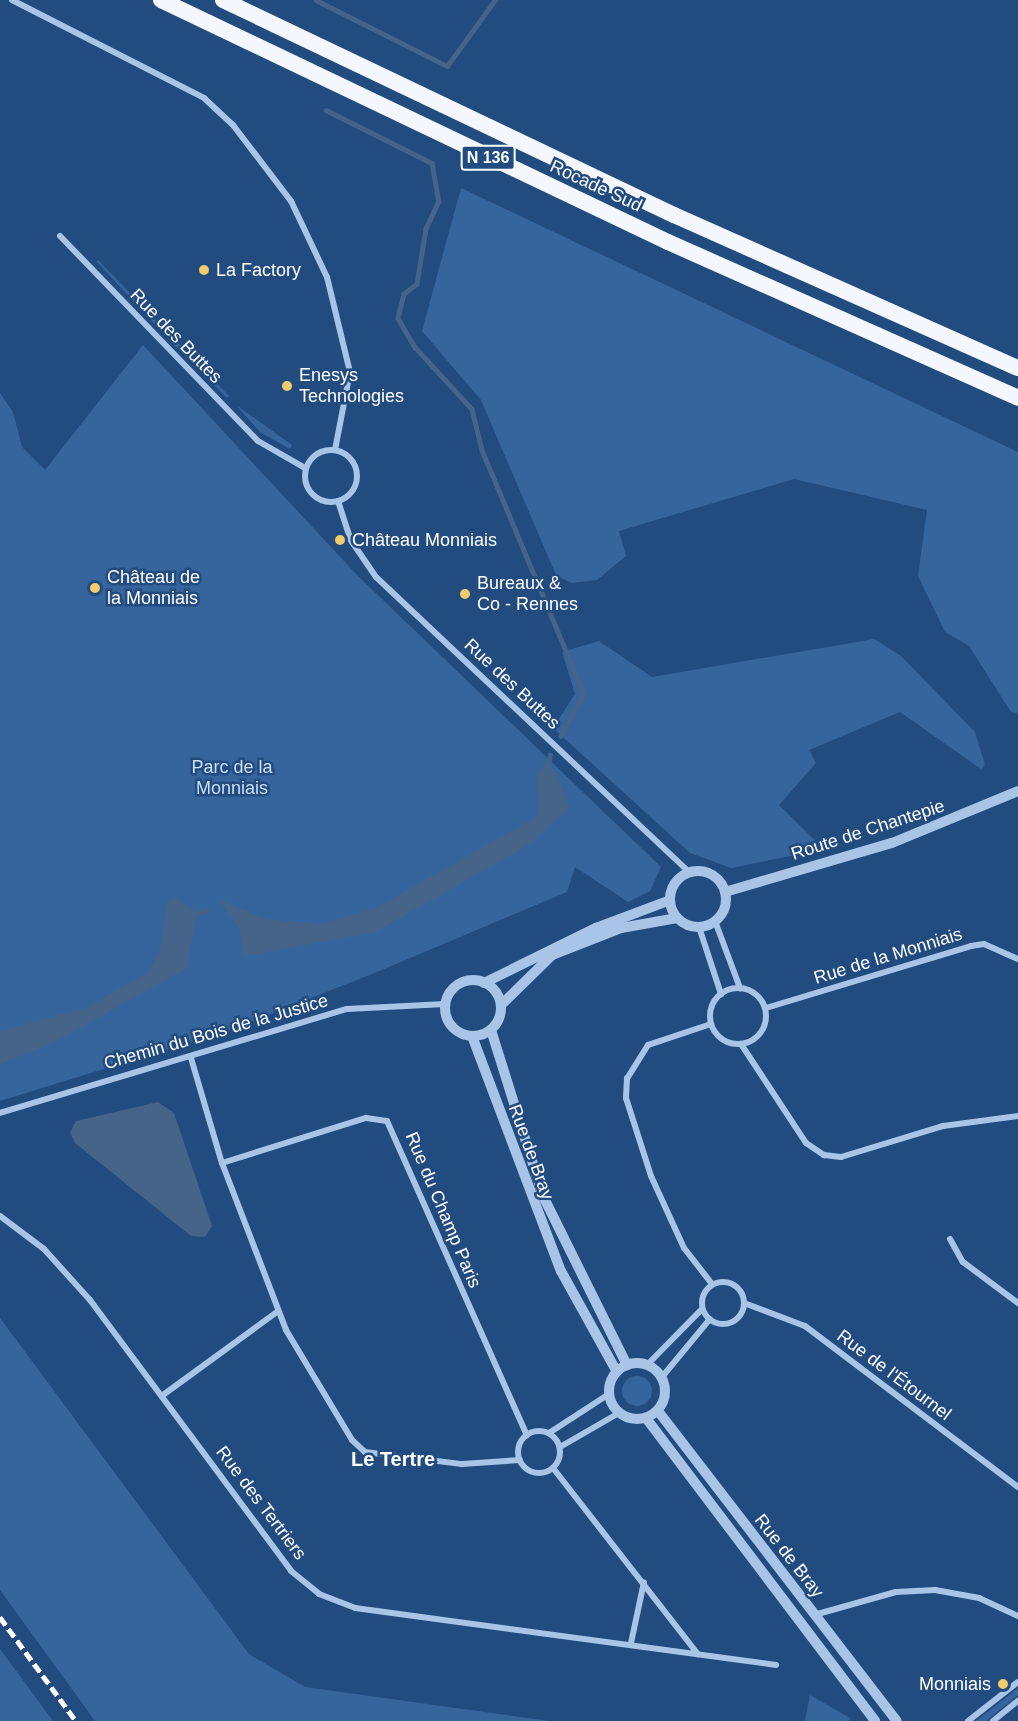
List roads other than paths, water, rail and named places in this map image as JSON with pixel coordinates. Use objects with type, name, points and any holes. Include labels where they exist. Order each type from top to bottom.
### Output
[{"type":"highway","name":"Rocade Sud","points":[[161,0],[668,242],[1018,398]]},
{"type":"highway","name":"Rocade Sud","points":[[224,0],[674,215],[1018,368]]},
{"type":"street","points":[[12,0],[204,98],[232,125],[291,201],[327,277],[350,372],[335,450]]},
{"type":"street","name":"Rue des Buttes","points":[[60,236],[258,441],[305,468]]},
{"type":"street","points":[[335,450],[349,457],[356,471],[351,493],[338,501],[315,497],[306,484],[305,468],[320,452],[335,450]]},
{"type":"street","name":"Rue des Buttes","points":[[338,501],[350,539],[376,577],[688,872]]},
{"type":"street","name":"Route de Chantepie","points":[[725,892],[928,831],[1018,791]]},
{"type":"street","points":[[670,900],[596,928],[484,983],[459,984],[445,1004],[454,1030],[472,1036],[491,1030],[501,1005],[552,955],[621,928],[677,918],[699,927],[715,921],[724,908],[725,892],[715,877],[688,872],[677,880],[670,900],[677,918]]},
{"type":"street","points":[[715,921],[740,988]]},
{"type":"street","points":[[699,927],[721,994]]},
{"type":"street","name":"Rue de la Monniais","points":[[766,1008],[971,946],[984,944],[1018,959]]},
{"type":"street","points":[[484,983],[501,1005]]},
{"type":"street","points":[[741,1044],[764,1028],[766,1008],[754,992],[740,988],[721,994],[712,1006],[711,1024],[722,1040],[741,1044],[806,1143],[824,1155],[841,1157],[943,1126],[1018,1116]]},
{"type":"street","name":"Chemin du Bois de la Justice","points":[[0,1113],[191,1058],[347,1009],[445,1004]]},
{"type":"street","points":[[711,1024],[648,1045],[627,1078],[626,1098],[651,1176],[684,1248],[712,1284]]},
{"type":"street","name":"Rue de Bray","points":[[491,1030],[543,1196],[627,1365]]},
{"type":"street","name":"Rue de Bray","points":[[472,1036],[561,1271],[617,1372]]},
{"type":"street","points":[[191,1058],[222,1162],[278,1311],[352,1440],[365,1452],[462,1464],[520,1460],[535,1473],[554,1468]]},
{"type":"street","name":"Rue du Champ Paris","points":[[222,1162],[366,1118],[387,1121],[526,1436]]},
{"type":"street","name":"Rue des Tertriers","points":[[0,1216],[67,1274],[163,1395],[291,1571],[319,1594],[355,1608],[631,1643],[776,1665]]},
{"type":"street","points":[[950,1239],[963,1262],[1018,1303]]},
{"type":"street","points":[[647,1365],[702,1309],[703,1295],[712,1284],[732,1283],[744,1303],[731,1322],[710,1319],[702,1309]]},
{"type":"street","name":"Rue de l'Étournel","points":[[744,1303],[805,1326],[1018,1487]]},
{"type":"street","points":[[163,1395],[278,1311]]},
{"type":"street","points":[[662,1377],[710,1319]]},
{"type":"street","points":[[520,1460],[526,1436],[549,1433],[609,1394],[617,1372],[627,1365],[647,1365],[662,1377],[665,1395],[658,1411],[646,1418],[619,1413],[560,1448],[554,1468]]},
{"type":"street","points":[[609,1394],[619,1413]]},
{"type":"street","name":"Rue de Bray","points":[[658,1411],[897,1721]]},
{"type":"street","name":"Rue de Bray","points":[[646,1418],[875,1721]]},
{"type":"street","points":[[549,1433],[560,1448]]},
{"type":"street","points":[[554,1468],[644,1581],[698,1654]]},
{"type":"street","points":[[631,1643],[644,1581]]},
{"type":"street","points":[[814,1615],[896,1592],[935,1590],[979,1598],[1018,1616]]},
{"type":"street","points":[[968,1721],[1018,1682]]},
{"type":"street","points":[[993,1721],[1018,1701]]},
{"type":"waterway","points":[[316,0],[447,66],[495,0]]},
{"type":"waterway","points":[[326,110],[432,163],[439,201],[426,229],[417,284],[404,294],[398,318],[415,347],[472,409],[482,450],[584,694],[561,736]]},
{"type":"waterway","points":[[547,769],[550,755]]},
{"type":"waterway","points":[[193,914],[207,911]]},
{"type":"railway","points":[[0,1617],[76,1721]]},
{"type":"place","name":"La Factory","points":[[204,270]]},
{"type":"place","name":"Enesys Technologies","points":[[287,386]]},
{"type":"place","name":"Château Monniais","points":[[340,540]]},
{"type":"place","name":"Château de la Monniais","points":[[95,588]]},
{"type":"place","name":"Bureaux & Co - Rennes","points":[[465,594]]},
{"type":"place","name":"Monniais","points":[[1003,1684]]},
{"type":"district","name":"Le Tertre","points":[[393,1459]]},
{"type":"park label","name":"Parc de la Monniais","points":[[232,778]]}]
